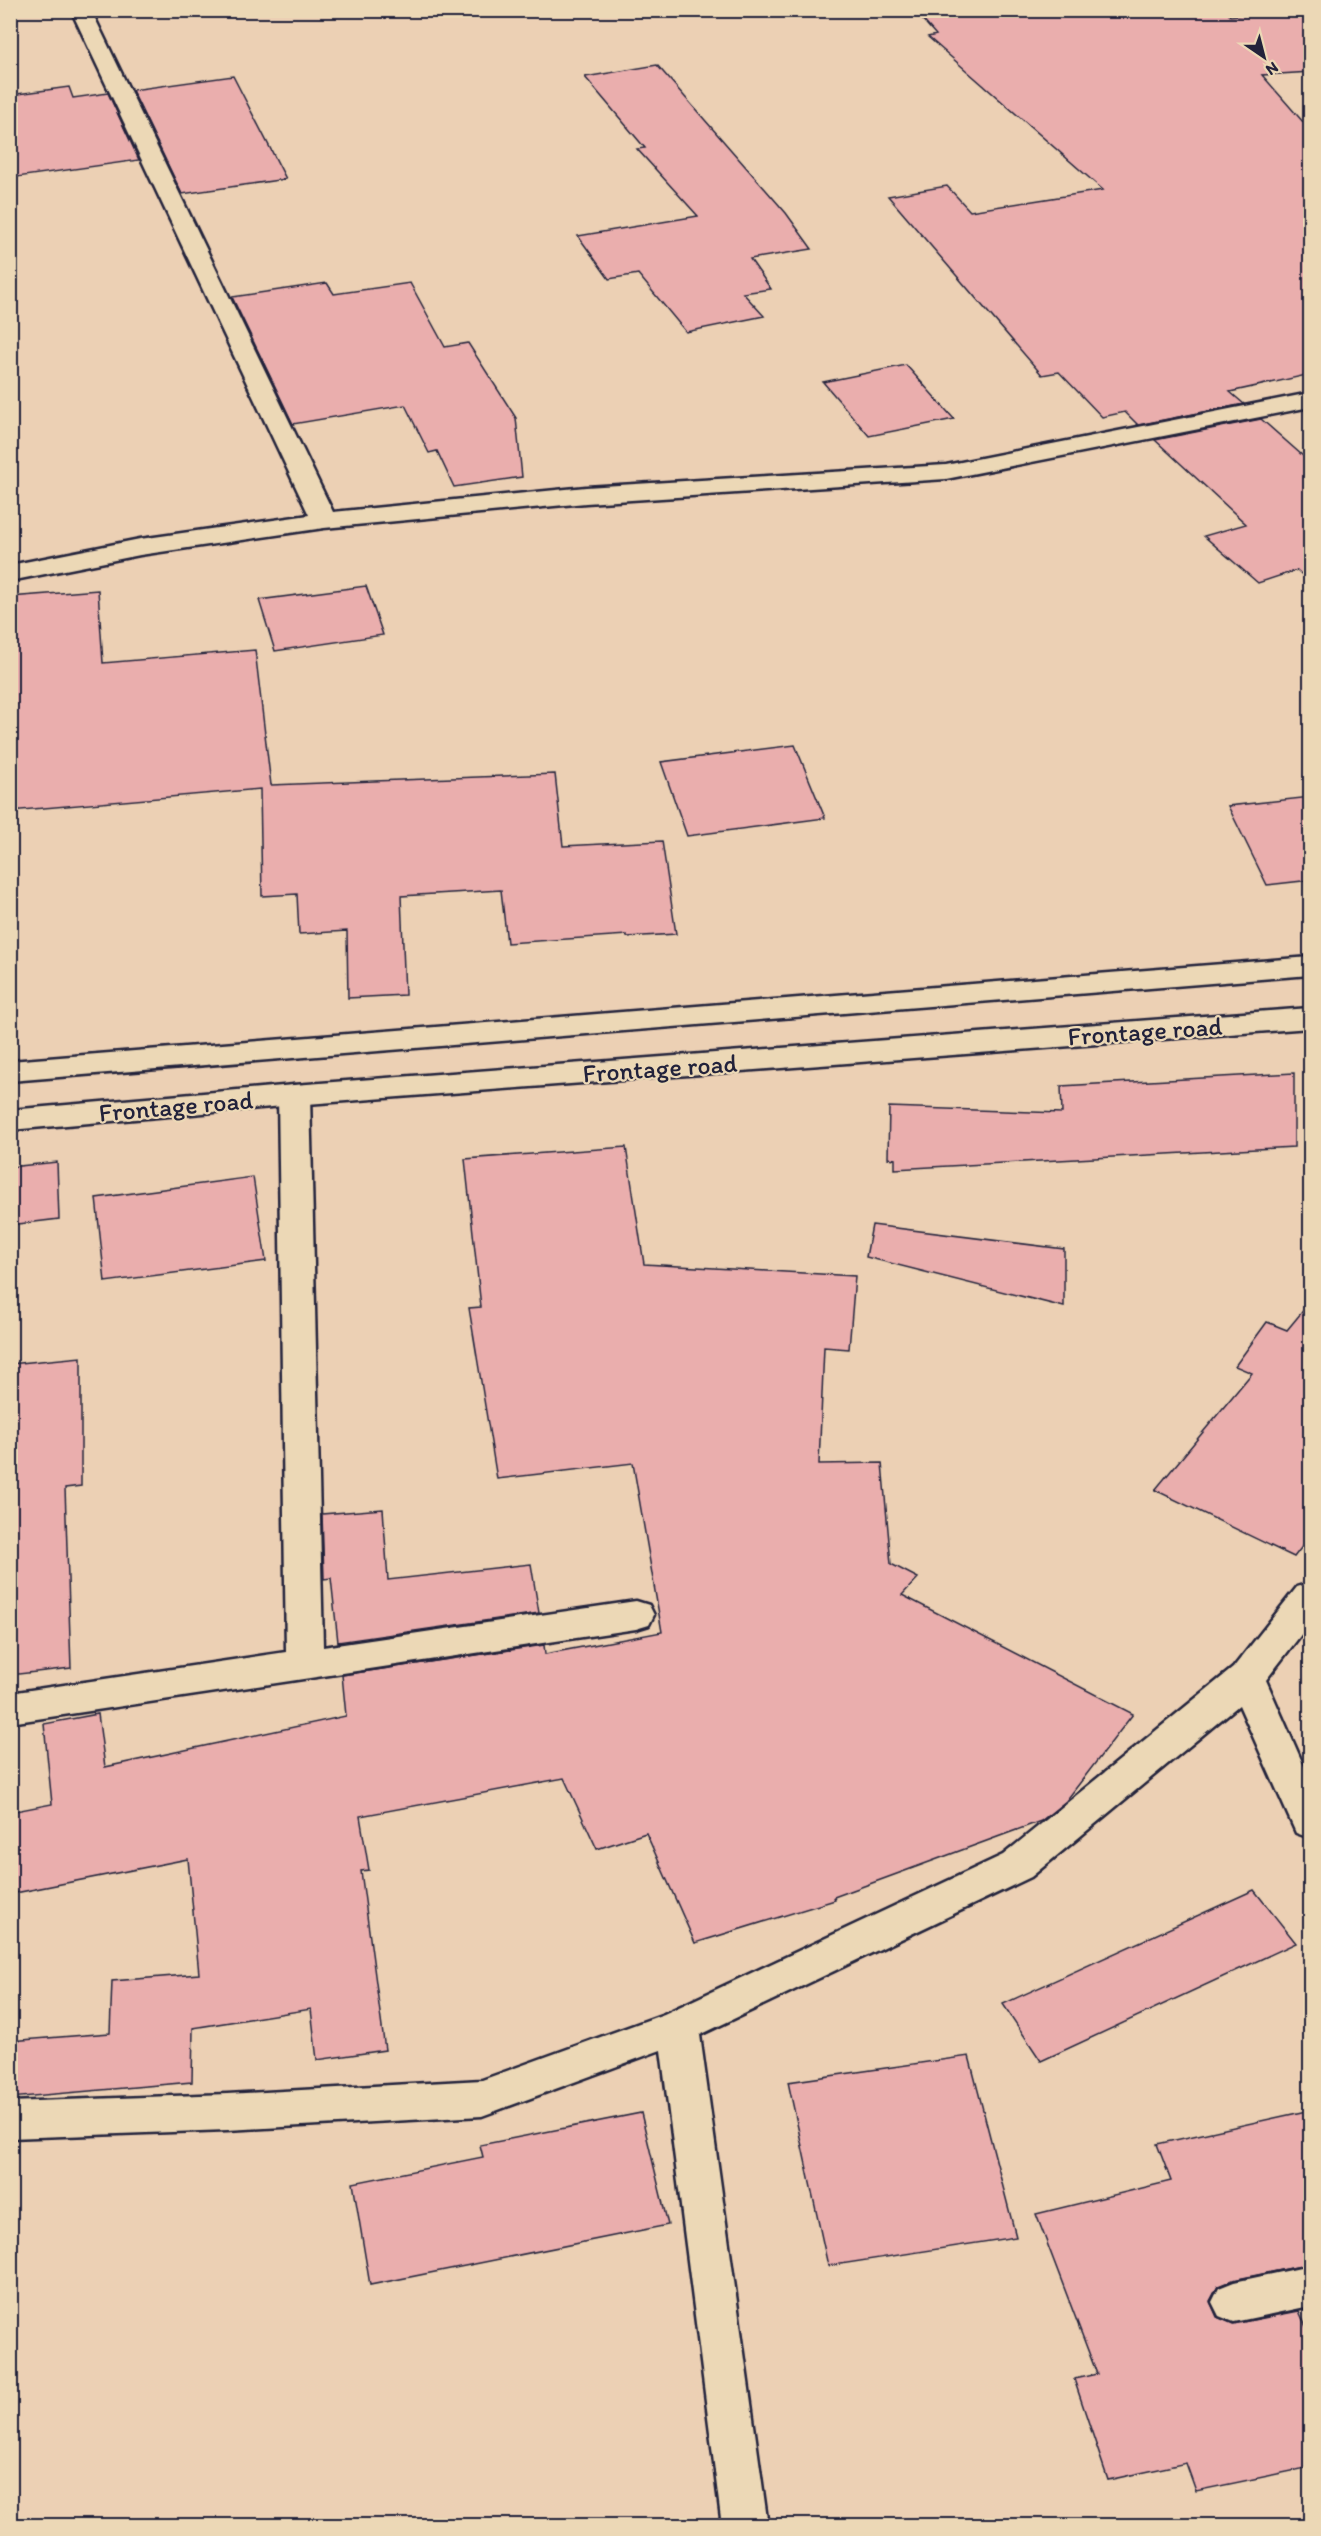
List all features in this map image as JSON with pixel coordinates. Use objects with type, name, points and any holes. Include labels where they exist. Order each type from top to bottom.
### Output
[{"type":"street","points":[[81,10],[324,520]]},
{"type":"street","points":[[10,573],[140,547],[324,520],[586,495],[946,472],[1311,400]]},
{"type":"street","points":[[10,1071],[1311,966]]},
{"type":"street","name":"Frontage road","points":[[10,1120],[294,1095],[1311,1018]]},
{"type":"street","points":[[294,1095],[305,1665]]},
{"type":"street","points":[[10,2120],[227,2112],[482,2098],[678,2026],[1017,1866],[1246,1678],[1311,1597]]},
{"type":"street","points":[[10,1708],[636,1615]]},
{"type":"street","points":[[1246,1678],[1311,1822]]},
{"type":"street","points":[[678,2026],[745,2526]]},
{"type":"street","points":[[1234,2302],[1311,2286]]},
{"type":"building","points":[[927,10],[1226,10],[1230,16],[1311,10],[1311,72],[1262,75],[1311,131],[1311,374],[1230,392],[1244,404],[1138,425],[1125,412],[1102,417],[1059,372],[1042,375],[888,196],[947,186],[970,211],[1103,190],[928,37],[936,35],[921,18],[930,17]]},
{"type":"building","points":[[657,65],[786,213],[812,249],[750,259],[771,289],[743,293],[764,316],[686,332],[638,274],[609,279],[578,236],[698,216],[637,149],[645,148],[585,77]]},
{"type":"building","points":[[233,76],[286,179],[182,194],[132,90]]},
{"type":"building","points":[[69,87],[73,98],[108,93],[139,160],[10,178],[10,95]]},
{"type":"building","points":[[327,283],[334,294],[410,283],[445,347],[468,343],[516,418],[522,477],[454,487],[437,451],[429,453],[405,405],[293,424],[232,297]]},
{"type":"building","points":[[906,365],[954,419],[869,436],[823,382]]},
{"type":"building","points":[[1261,419],[1311,463],[1311,583],[1297,570],[1258,583],[1204,536],[1246,524],[1155,440]]},
{"type":"building","points":[[366,586],[383,635],[275,651],[259,600]]},
{"type":"building","points":[[98,590],[103,663],[255,650],[271,785],[555,774],[563,846],[662,841],[676,934],[507,943],[501,890],[401,896],[405,995],[348,998],[347,931],[299,934],[297,894],[262,896],[260,789],[10,811],[10,597]]},
{"type":"building","points":[[795,745],[825,818],[687,836],[661,762]]},
{"type":"building","points":[[1311,797],[1311,880],[1267,885],[1228,806]]},
{"type":"building","points":[[1294,1073],[1294,1147],[895,1169],[895,1159],[888,1158],[889,1107],[1062,1113],[1061,1086]]},
{"type":"building","points":[[626,1147],[644,1264],[855,1276],[849,1349],[824,1347],[819,1464],[882,1463],[891,1564],[918,1578],[902,1595],[1133,1714],[1066,1801],[1041,1821],[834,1897],[835,1900],[695,1943],[646,1833],[597,1849],[564,1778],[360,1816],[369,1870],[361,1871],[385,2050],[317,2060],[311,2009],[193,2028],[192,2082],[10,2098],[10,2041],[110,2033],[112,1981],[199,1974],[188,1859],[10,1894],[10,1812],[52,1804],[44,1724],[98,1714],[105,1767],[346,1716],[342,1675],[544,1645],[545,1654],[662,1632],[633,1463],[497,1479],[469,1308],[481,1307],[465,1159]]},
{"type":"building","points":[[57,1162],[59,1219],[10,1225],[10,1167]]},
{"type":"building","points":[[253,1177],[266,1261],[105,1282],[96,1198]]},
{"type":"building","points":[[872,1225],[1064,1249],[1064,1307],[866,1257]]},
{"type":"building","points":[[1311,1301],[1311,1535],[1294,1557],[1155,1490],[1252,1373],[1235,1366],[1267,1322],[1287,1330]]},
{"type":"building","points":[[81,1357],[81,1486],[65,1488],[71,1668],[10,1675],[10,1364]]},
{"type":"building","points":[[383,1509],[388,1580],[531,1564],[539,1613],[338,1642],[331,1578],[324,1579],[322,1514]]},
{"type":"building","points":[[1254,1890],[1296,1943],[1041,2061],[1003,2004]]},
{"type":"building","points":[[969,2056],[1016,2237],[828,2266],[788,2082]]},
{"type":"building","points":[[1311,2110],[1311,2264],[1233,2280],[1218,2286],[1210,2301],[1217,2317],[1233,2324],[1299,2311],[1311,2338],[1311,2467],[1196,2491],[1186,2463],[1108,2480],[1074,2379],[1097,2374],[1036,2214],[1171,2181],[1157,2144]]},
{"type":"building","points":[[641,2113],[668,2225],[370,2285],[353,2183],[483,2157],[480,2145]]}]
